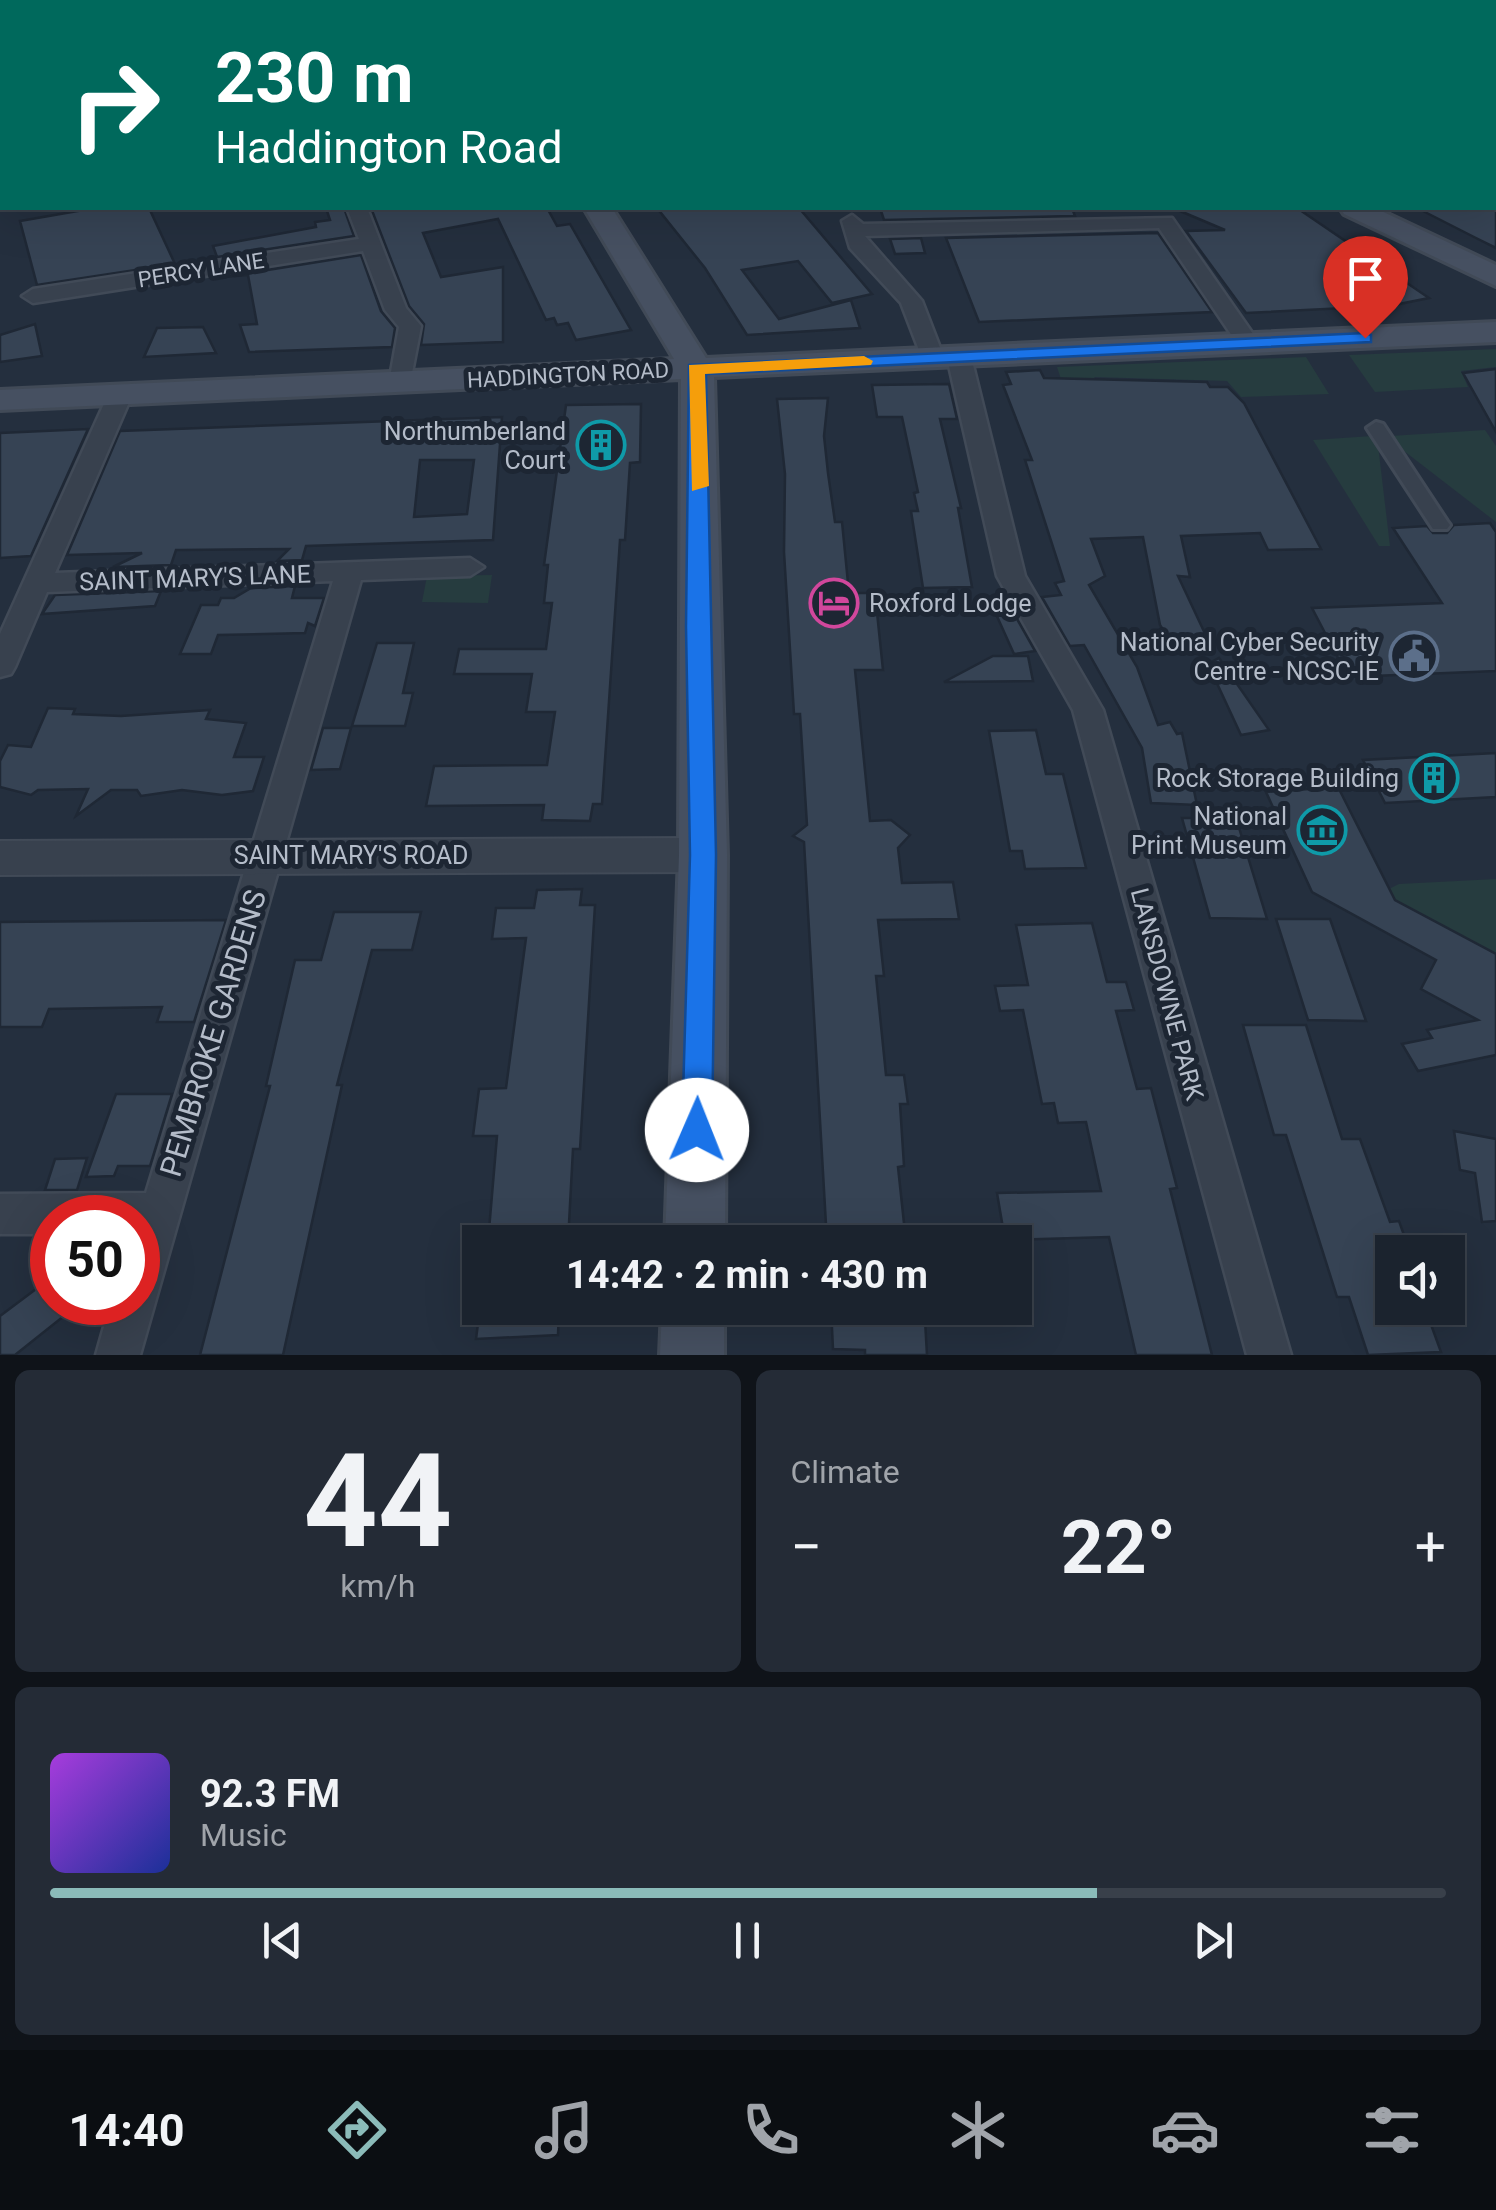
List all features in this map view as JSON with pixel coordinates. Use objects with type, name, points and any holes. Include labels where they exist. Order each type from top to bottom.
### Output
[{"type":"main road","points":[[599,210],[696,369],[700,395],[697,627],[703,855],[695,1225]]},
{"type":"main road","points":[[1358,210],[1496,278]]},
{"type":"main road","name":"HADDINGTON ROAD","points":[[0,400],[1496,332]]},
{"type":"main road","points":[[692,1355],[693,1325]]},
{"type":"street","points":[[358,210],[396,310],[410,326],[401,382]]},
{"type":"street","points":[[1092,210],[1112,222],[1165,222],[1249,344]]},
{"type":"street","name":"LANSDOWNE PARK","points":[[1112,222],[852,226],[857,244],[911,301],[946,358],[1012,576],[1088,710],[1269,1355]]},
{"type":"street","name":"PERCY LANE","points":[[33,296],[368,244]]},
{"type":"street","points":[[0,667],[12,610],[38,583],[120,394]]},
{"type":"street","points":[[1376,428],[1440,525]]},
{"type":"street","name":"SAINT MARY'S LANE","points":[[38,583],[470,567]]},
{"type":"street","name":"SAINT MARY'S LANE","points":[[267,854],[350,572]]},
{"type":"street","name":"PEMBROKE GARDENS","points":[[160,1212],[267,854]]},
{"type":"street","name":"SAINT MARY'S ROAD","points":[[0,858],[703,855]]},
{"type":"street","points":[[0,1214],[30,1214]]},
{"type":"street","points":[[118,1355],[127,1325]]},
{"type":"green space","points":[[1496,349],[1496,367],[1461,371],[1468,387],[1375,392],[1349,355]]},
{"type":"green space","points":[[1306,357],[1329,394],[1241,397],[1227,381],[1094,377],[1114,406],[1070,406],[1057,367]]},
{"type":"green space","points":[[1485,430],[1496,446],[1496,522],[1395,444],[1390,436]]},
{"type":"green space","points":[[1372,436],[1378,445],[1390,546],[1379,546],[1313,440]]},
{"type":"green space","points":[[492,575],[488,603],[422,602],[427,576]]},
{"type":"green space","points":[[1496,879],[1496,954],[1381,893],[1399,884]]},
{"type":"building","points":[[83,210],[150,210],[175,264],[37,285],[20,221]]},
{"type":"building","points":[[327,210],[345,210],[354,236],[217,257],[213,246],[316,227],[315,222],[330,220]]},
{"type":"building","points":[[372,210],[548,210],[557,226],[570,224],[631,330],[576,340],[568,323],[557,325],[554,318],[546,320],[498,219],[423,233],[441,277],[503,267],[503,342],[421,345],[424,324],[409,306]]},
{"type":"building","points":[[659,210],[801,210],[872,294],[832,303],[798,261],[742,270],[779,319],[851,300],[860,328],[747,335],[705,268]]},
{"type":"building","points":[[881,210],[1073,210],[1075,216],[884,220]]},
{"type":"building","points":[[1178,210],[1300,210],[1429,298],[1349,314],[1345,308],[1246,313],[1186,231],[1225,230]]},
{"type":"building","points":[[1421,210],[1496,210],[1496,248]]},
{"type":"building","points":[[1158,233],[1212,312],[979,322],[946,238]]},
{"type":"building","points":[[921,238],[925,253],[895,254],[890,239]]},
{"type":"building","points":[[361,255],[381,311],[395,328],[392,347],[249,352],[240,325],[257,324],[248,275],[224,277]]},
{"type":"building","points":[[35,324],[42,356],[0,362],[0,335]]},
{"type":"building","points":[[203,327],[216,353],[144,357],[157,328]]},
{"type":"building","points":[[1496,369],[1496,432],[1463,373]]},
{"type":"building","points":[[1040,370],[1044,378],[1207,382],[1210,387],[1228,387],[1244,403],[1321,549],[1268,550],[1260,533],[1181,536],[1190,577],[1178,576],[1208,640],[1171,642],[1160,625],[1143,537],[1091,539],[1105,576],[1089,585],[1137,667],[1158,725],[1170,722],[1177,734],[1182,733],[1197,805],[1151,803],[1142,748],[1084,645],[1070,646],[1042,597],[1061,595],[1055,583],[1064,581],[1025,460],[1032,460],[1003,385],[1011,384],[1006,372]]},
{"type":"building","points":[[949,384],[957,419],[940,419],[961,508],[972,587],[923,588],[911,511],[918,511],[914,493],[918,492],[902,417],[877,417],[872,385]]},
{"type":"building","points":[[828,398],[824,436],[835,522],[842,522],[849,593],[875,593],[883,670],[855,670],[870,821],[891,820],[910,835],[898,848],[902,883],[953,882],[959,919],[878,920],[884,976],[876,976],[886,1075],[904,1075],[908,1104],[900,1104],[904,1166],[898,1167],[904,1225],[826,1225],[804,842],[793,836],[807,825],[800,714],[794,714],[784,552],[785,474],[777,399]]},
{"type":"building","points":[[641,404],[640,462],[630,463],[625,540],[620,540],[602,804],[593,804],[590,821],[542,820],[544,805],[426,806],[434,766],[547,765],[555,712],[526,712],[532,674],[454,674],[459,649],[546,649],[552,603],[544,603],[548,565],[544,565],[566,405]]},
{"type":"building","points":[[502,417],[493,540],[306,546],[302,560],[277,561],[289,549],[176,550],[171,565],[113,567],[142,553],[67,555],[120,431]],"holes":[[[420,460],[474,460],[467,514],[414,517]]]},
{"type":"building","points":[[88,429],[31,556],[0,558],[0,433]]},
{"type":"building","points":[[1490,523],[1496,532],[1496,671],[1348,677],[1312,608],[1442,603],[1393,528],[1427,526],[1433,533],[1447,533],[1454,525]]},
{"type":"building","points":[[295,586],[292,598],[324,598],[315,626],[308,623],[305,633],[218,635],[211,654],[180,654],[201,605],[218,605],[221,598],[234,598],[251,588]]},
{"type":"building","points":[[161,591],[155,606],[42,614],[55,595]]},
{"type":"building","points":[[1007,601],[1035,651],[1014,654],[991,603]]},
{"type":"building","points":[[377,643],[414,643],[403,693],[413,693],[405,726],[352,726]]},
{"type":"building","points":[[993,656],[1028,656],[1033,681],[944,682]]},
{"type":"building","points":[[1219,658],[1269,730],[1241,735],[1208,664]]},
{"type":"building","points":[[48,708],[75,709],[73,714],[121,716],[210,710],[206,719],[246,723],[234,757],[264,757],[253,791],[222,795],[182,790],[141,796],[137,790],[111,790],[76,816],[88,789],[38,790],[31,795],[0,787],[0,761],[8,745],[31,747]]},
{"type":"building","points":[[323,728],[351,728],[340,769],[311,770]]},
{"type":"building","points":[[1036,730],[1046,774],[1063,774],[1086,868],[1025,869],[1022,851],[1010,851],[989,731]]},
{"type":"building","name":"Rock Storage Building","points":[[1496,753],[1496,797],[1385,803],[1363,760]]},
{"type":"building","points":[[1338,787],[1395,900],[1496,954],[1496,1055],[1418,1071],[1402,1044],[1432,1038],[1427,1030],[1478,1020],[1421,989],[1436,960],[1312,892],[1266,792]]},
{"type":"building","points":[[1182,818],[1236,818],[1267,919],[1210,918]]},
{"type":"building","points":[[582,889],[580,905],[595,905],[580,1149],[573,1149],[569,1225],[489,1225],[497,1136],[473,1136],[479,1089],[506,1088],[526,938],[492,939],[496,908],[534,908],[537,890]]},
{"type":"building","points":[[334,912],[421,912],[412,950],[372,950],[337,1085],[342,1085],[283,1355],[200,1355],[270,1086],[266,1086],[295,960],[321,960]]},
{"type":"building","points":[[1276,919],[1330,919],[1366,1021],[1308,1020]]},
{"type":"building","points":[[226,920],[194,1022],[157,1022],[162,1007],[49,1009],[42,1027],[0,1027],[0,922]]},
{"type":"building","points":[[1092,923],[1107,982],[1126,982],[1134,1010],[1116,1011],[1137,1089],[1151,1088],[1177,1188],[1170,1189],[1212,1355],[1136,1355],[1109,1237],[1032,1239],[1032,1225],[1002,1225],[997,1193],[1101,1191],[1086,1122],[1058,1123],[1054,1103],[1042,1104],[1023,1010],[1000,1011],[995,986],[1028,985],[1016,925]]},
{"type":"building","points":[[1243,1025],[1306,1025],[1342,1139],[1360,1139],[1390,1222],[1399,1221],[1404,1235],[1375,1235],[1375,1325],[1431,1325],[1441,1352],[1368,1355],[1349,1297],[1337,1297],[1286,1135],[1274,1135]]},
{"type":"building","points":[[116,1094],[172,1094],[150,1166],[118,1166],[114,1176],[86,1177]]},
{"type":"building","points":[[1454,1131],[1496,1139],[1496,1221],[1482,1222],[1475,1173],[1460,1170]]},
{"type":"building","points":[[87,1158],[77,1190],[45,1190],[55,1159]]},
{"type":"building","points":[[30,1294],[30,1325],[53,1325],[15,1355],[0,1355],[0,1316]]},
{"type":"building","points":[[478,1325],[558,1325],[558,1335],[476,1339]]},
{"type":"building","points":[[832,1325],[925,1325],[927,1355],[865,1355],[865,1350],[833,1349]]},
{"type":"slow traffic","points":[[699,486],[700,395],[696,369],[864,361]]},
{"type":"place","name":"Northumberland Court","points":[[601,445]]},
{"type":"place","name":"Roxford Lodge","points":[[834,603]]},
{"type":"place","name":"National Cyber Security Centre - NCSC-IE","points":[[1414,656]]},
{"type":"place","name":"Rock Storage Building","points":[[1434,778]]},
{"type":"place","name":"National Print Museum","points":[[1322,830]]},
{"type":"route","points":[[697,1130],[703,855],[697,627],[700,395],[696,369],[1365,338]]}]
